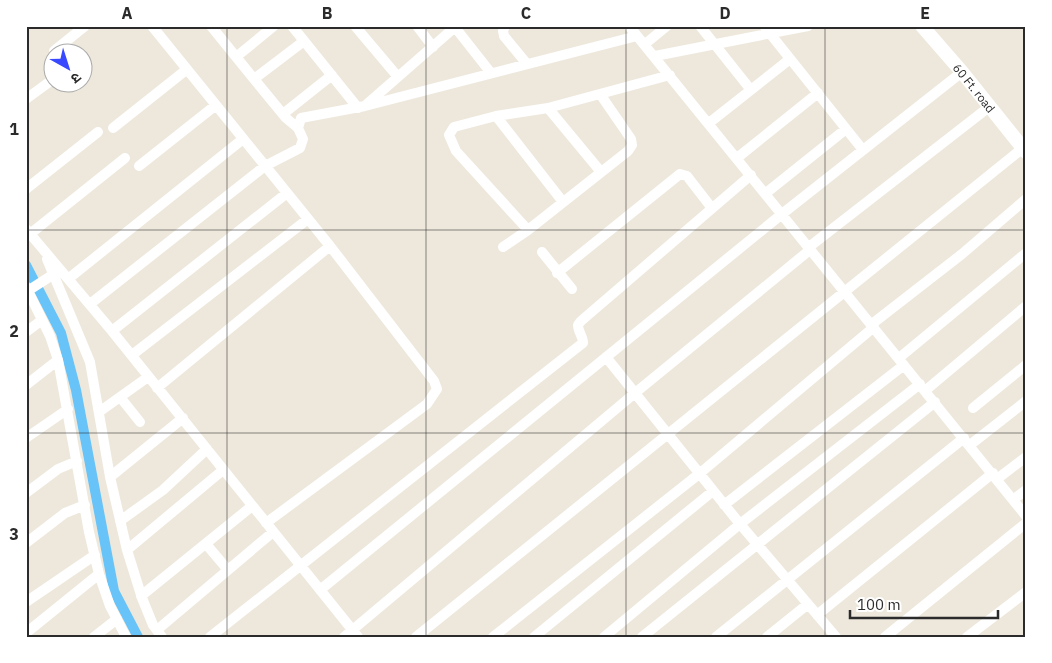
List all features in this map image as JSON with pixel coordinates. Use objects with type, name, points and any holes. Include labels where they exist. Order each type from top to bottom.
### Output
[{"type":"street","points":[[65,42],[85,26]]},
{"type":"street","points":[[152,26],[330,246],[434,381],[437,389],[427,404],[266,523]]},
{"type":"street","points":[[90,304],[265,166],[302,145],[303,139],[298,128],[283,114],[212,26]]},
{"type":"street","points":[[236,57],[274,26]]},
{"type":"street","points":[[292,26],[332,76],[362,107]]},
{"type":"street","points":[[355,26],[398,77]]},
{"type":"street","points":[[416,26],[433,47]]},
{"type":"street","points":[[505,26],[503,30],[504,36],[527,64]]},
{"type":"street","points":[[630,26],[1026,516]]},
{"type":"street","points":[[645,44],[667,26]]},
{"type":"street","points":[[700,26],[751,90]]},
{"type":"street","points":[[655,56],[715,44],[767,30],[808,26]]},
{"type":"street","name":"60 Ft. road","points":[[922,26],[962,72],[1024,150]]},
{"type":"street","points":[[362,107],[455,27],[492,73]]},
{"type":"street","points":[[767,30],[863,150]]},
{"type":"street","points":[[298,128],[299,121],[305,116],[362,107],[637,36]]},
{"type":"street","points":[[254,79],[304,41]]},
{"type":"street","points":[[709,124],[790,59]]},
{"type":"street","points":[[113,128],[186,70]]},
{"type":"street","points":[[320,590],[782,214],[962,72]]},
{"type":"street","points":[[283,114],[332,76]]},
{"type":"street","points":[[528,230],[450,142],[449,135],[454,127],[496,116],[548,108],[670,76]]},
{"type":"street","points":[[26,99],[42,87]]},
{"type":"street","points":[[738,158],[818,93]]},
{"type":"street","points":[[503,246],[528,230],[628,151],[632,145],[600,94]]},
{"type":"street","points":[[139,166],[216,106]]},
{"type":"street","points":[[125,158],[28,231],[112,330],[274,532],[320,590],[352,635],[635,393],[810,248],[989,106]]},
{"type":"street","points":[[548,108],[601,172]]},
{"type":"street","points":[[496,116],[563,202]]},
{"type":"street","points":[[766,193],[846,129]]},
{"type":"street","points":[[26,189],[98,132]]},
{"type":"street","points":[[68,279],[244,139]]},
{"type":"street","points":[[416,637],[845,291],[1024,150]]},
{"type":"street","points":[[557,272],[680,174],[687,176],[712,207]]},
{"type":"street","points":[[210,637],[579,346],[583,338],[578,330],[578,325],[581,321],[751,175]]},
{"type":"street","points":[[112,330],[287,194]]},
{"type":"street","points":[[493,637],[699,474],[873,326],[962,254],[1026,198]]},
{"type":"street","points":[[132,355],[308,219]]},
{"type":"street","points":[[157,388],[330,246]]},
{"type":"street","points":[[44,251],[50,276],[90,362],[110,477],[127,550],[141,596],[160,634],[228,570],[274,532]]},
{"type":"street","points":[[542,252],[572,288]]},
{"type":"street","points":[[724,505],[902,361],[1026,253]]},
{"type":"street","points":[[50,276],[29,289],[58,360],[99,574],[110,606],[126,637]]},
{"type":"street","points":[[604,637],[740,524],[923,387],[1026,306]]},
{"type":"street","points":[[26,332],[42,320]]},
{"type":"street","points":[[606,357],[724,505],[817,615],[830,635]]},
{"type":"street","points":[[26,385],[58,360]]},
{"type":"street","points":[[973,408],[1026,366]]},
{"type":"street","points":[[99,412],[148,377]]},
{"type":"street","points":[[120,397],[140,422]]},
{"type":"street","points":[[716,637],[967,441],[1026,401]]},
{"type":"street","points":[[642,637],[935,402]]},
{"type":"street","points":[[26,438],[68,409]]},
{"type":"street","points":[[110,477],[182,418]]},
{"type":"street","points":[[120,521],[163,490],[207,449]]},
{"type":"street","points":[[817,615],[995,476],[1026,457]]},
{"type":"street","points":[[26,494],[58,469],[77,461]]},
{"type":"street","points":[[127,550],[223,470]]},
{"type":"street","points":[[1014,499],[1026,490]]},
{"type":"street","points":[[534,637],[713,491]]},
{"type":"street","points":[[26,543],[65,513],[85,505]]},
{"type":"street","points":[[141,596],[252,506]]},
{"type":"street","points":[[885,637],[1026,523]]},
{"type":"street","points":[[206,544],[228,570]]},
{"type":"street","points":[[26,602],[95,555]]},
{"type":"street","points":[[26,633],[99,574]]},
{"type":"street","points":[[967,637],[1026,592]]},
{"type":"street","points":[[767,637],[808,604]]},
{"type":"street","points":[[94,637],[117,619]]},
{"type":"waterway","points":[[26,265],[61,333],[76,390],[114,591],[138,637]]}]
